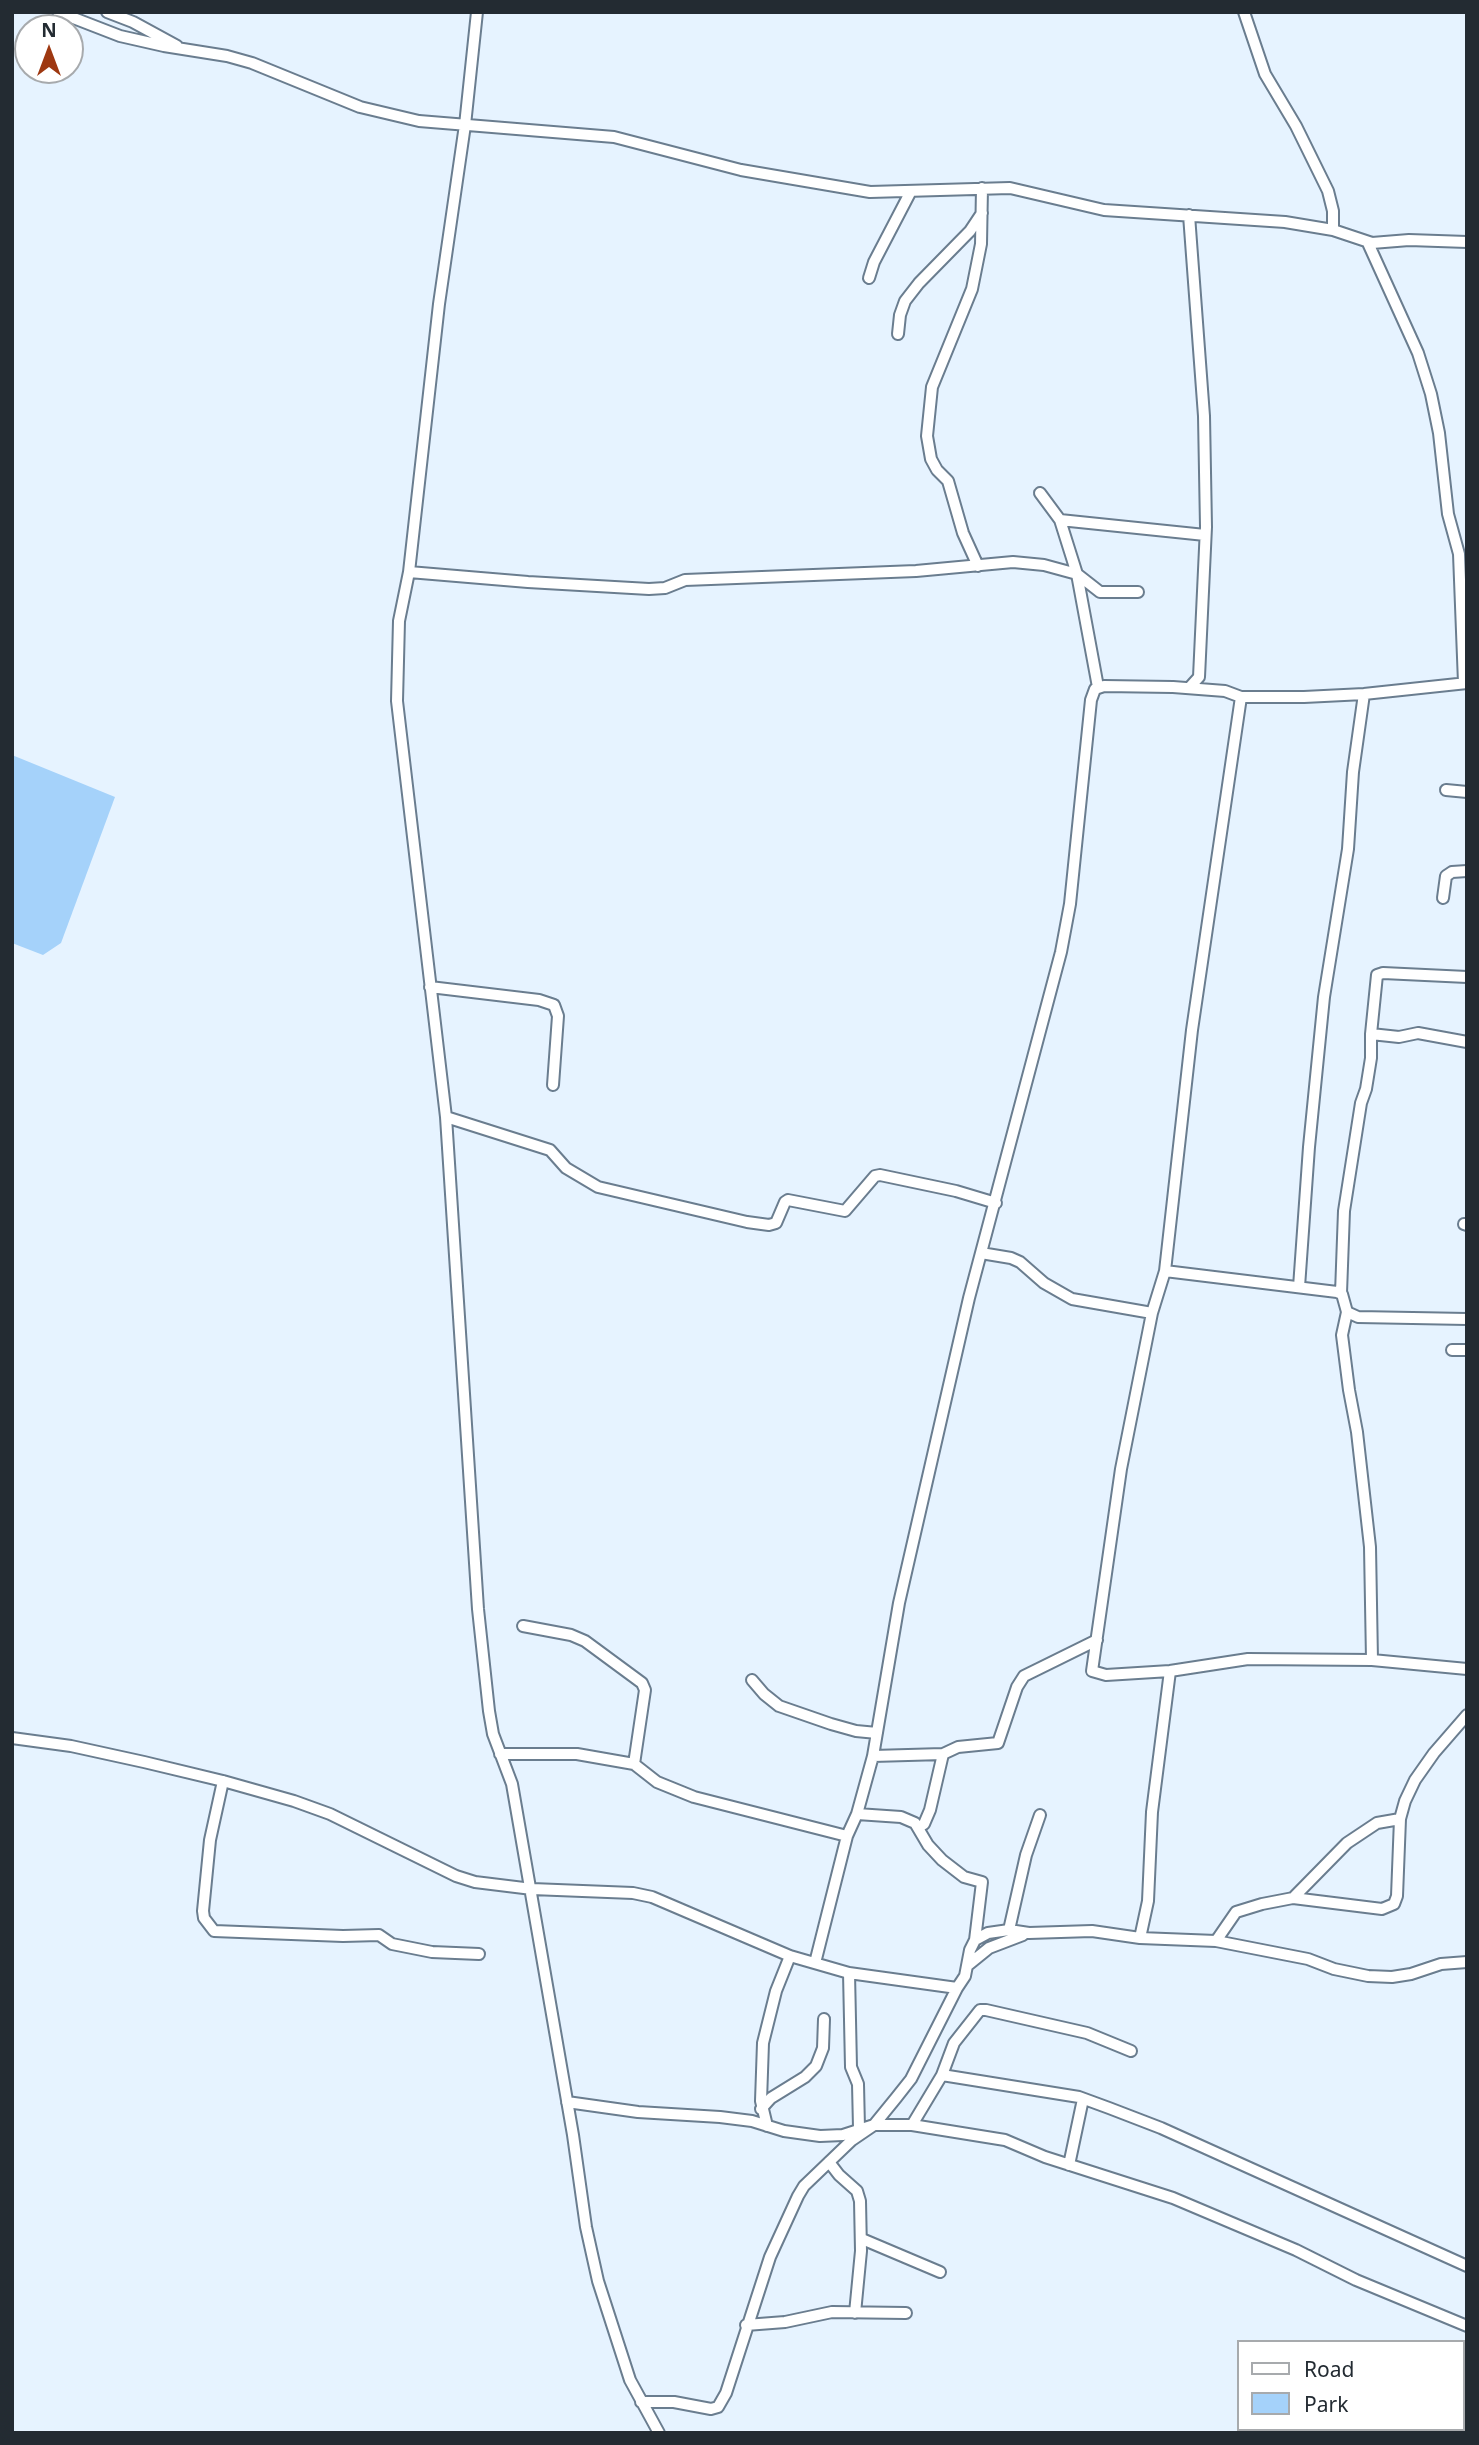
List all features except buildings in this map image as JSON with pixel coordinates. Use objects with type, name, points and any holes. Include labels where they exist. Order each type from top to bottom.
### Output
[{"type":"street","points":[[58,12],[120,36],[252,63],[337,99],[383,114],[419,121],[614,136],[741,170],[870,192],[982,188],[1029,191],[1104,210],[1285,222],[1333,230],[1368,243],[1409,240],[1467,242]]},
{"type":"street","points":[[107,12],[133,22],[179,47]]},
{"type":"street","points":[[477,12],[465,125],[439,304],[409,572],[399,621],[397,701],[446,1117],[478,1609],[489,1711],[500,1754],[512,1784],[532,1889],[586,2227],[598,2281],[630,2380],[659,2433]]},
{"type":"street","points":[[1244,12],[1265,75],[1296,126],[1328,191],[1333,211],[1333,230]]},
{"type":"street","points":[[978,566],[963,533],[948,481],[931,459],[927,436],[932,387],[972,289],[979,260],[982,188]]},
{"type":"street","points":[[869,278],[874,262],[911,191]]},
{"type":"street","points":[[898,334],[905,301],[970,231],[982,213]]},
{"type":"street","points":[[1189,215],[1204,416],[1205,535],[1199,679],[1189,688]]},
{"type":"street","points":[[815,1963],[847,1836],[857,1814],[873,1756],[899,1603],[981,1253],[1061,952],[1070,904],[1091,700],[1095,689],[1189,688],[1225,691],[1241,697],[1364,694],[1465,683],[1459,554],[1448,514],[1431,394],[1415,344],[1368,243]]},
{"type":"street","points":[[1040,493],[1059,520],[1077,574],[1098,687]]},
{"type":"street","points":[[1059,520],[1205,535]]},
{"type":"street","points":[[409,572],[554,584],[665,589],[685,580],[902,572],[1013,562],[1044,565],[1077,574],[1087,579],[1100,592],[1138,592]]},
{"type":"street","points":[[1299,1287],[1324,997],[1348,849],[1353,772],[1364,694]]},
{"type":"street","points":[[1241,697],[1192,1030],[1166,1270],[1152,1313],[1121,1469],[1091,1668],[1094,1674],[1106,1675],[1170,1671],[1248,1659],[1372,1660],[1467,1669]]},
{"type":"street","points":[[1446,790],[1467,792]]},
{"type":"street","points":[[1443,898],[1446,876],[1452,872],[1467,871]]},
{"type":"street","points":[[1372,1660],[1370,1547],[1357,1432],[1342,1335],[1347,1312],[1341,1293],[1344,1211],[1361,1103],[1370,1068],[1378,974],[1467,977]]},
{"type":"street","points":[[430,988],[539,1000],[554,1005],[558,1016],[553,1085]]},
{"type":"street","points":[[1371,1034],[1399,1037],[1418,1033],[1467,1041]]},
{"type":"street","points":[[446,1117],[550,1150],[566,1168],[597,1188],[769,1225],[776,1223],[788,1200],[845,1211],[875,1176],[880,1175],[996,1203]]},
{"type":"street","points":[[981,1253],[1012,1258],[1044,1283],[1072,1299],[1152,1313]]},
{"type":"street","points":[[1166,1270],[1341,1293]]},
{"type":"street","points":[[1347,1312],[1358,1317],[1467,1319]]},
{"type":"street","points":[[1452,1350],[1467,1350]]},
{"type":"street","points":[[523,1626],[571,1635],[585,1641],[642,1683],[645,1690],[634,1764]]},
{"type":"street","points":[[873,1756],[943,1754],[958,1748],[998,1744],[1017,1687],[1024,1676],[1097,1640]]},
{"type":"street","points":[[1140,1938],[1148,1901],[1152,1812],[1170,1671]]},
{"type":"street","points":[[752,1680],[779,1706],[856,1731],[877,1733]]},
{"type":"street","points":[[1216,1941],[1236,1912],[1243,1908],[1293,1898],[1382,1909],[1391,1907],[1397,1896],[1399,1819],[1415,1780],[1434,1753],[1467,1716]]},
{"type":"street","points":[[12,1738],[71,1746],[223,1780],[330,1814],[456,1876],[475,1882],[532,1889],[633,1893],[653,1897],[790,1956],[849,1973],[957,1988]]},
{"type":"street","points":[[500,1754],[577,1754],[634,1764],[657,1782],[694,1797],[847,1836]]},
{"type":"street","points":[[919,1827],[927,1819],[943,1754]]},
{"type":"street","points":[[223,1780],[210,1840],[203,1912],[204,1918],[214,1931],[379,1935],[386,1937],[393,1944],[432,1952],[479,1954]]},
{"type":"street","points":[[641,2402],[674,2402],[711,2409],[718,2407],[726,2393],[770,2257],[798,2196],[804,2186],[852,2140],[874,2125],[911,2079],[968,1965],[970,1950],[975,1941],[982,1882],[964,1877],[942,1860],[928,1845],[915,1823],[901,1817],[857,1814]]},
{"type":"street","points":[[1009,1930],[1026,1855],[1040,1815]]},
{"type":"street","points":[[1293,1898],[1347,1843],[1377,1823],[1399,1819]]},
{"type":"street","points":[[975,1941],[988,1933],[1009,1930],[1029,1933],[1092,1931],[1140,1938],[1216,1941],[1308,1959],[1334,1969],[1368,1976],[1402,1975],[1441,1964],[1467,1962]]},
{"type":"street","points":[[968,1965],[1000,1942],[1029,1933]]},
{"type":"street","points":[[767,2126],[762,2108],[763,2043],[776,1991],[790,1956]]},
{"type":"street","points":[[849,1973],[851,2067],[858,2084],[859,2128]]},
{"type":"street","points":[[912,2125],[942,2075],[954,2043],[977,2012],[982,2010],[1087,2033],[1131,2051]]},
{"type":"street","points":[[752,2121],[771,2098],[805,2077],[816,2066],[824,2048],[824,2019]]},
{"type":"street","points":[[942,2075],[1083,2099],[1161,2128],[1467,2266]]},
{"type":"street","points":[[1069,2165],[1083,2099]]},
{"type":"street","points":[[567,2102],[638,2112],[752,2121],[792,2133],[832,2137],[874,2125],[912,2125],[1013,2142],[1069,2165],[1173,2198],[1296,2250],[1356,2280],[1467,2326]]},
{"type":"street","points":[[829,2162],[857,2191],[860,2201],[862,2239],[855,2313]]},
{"type":"street","points":[[862,2239],[940,2273]]},
{"type":"street","points":[[746,2325],[785,2322],[832,2312],[906,2314]]},
{"type":"green space","points":[[12,755],[115,797],[61,943],[43,955],[12,943]]}]
